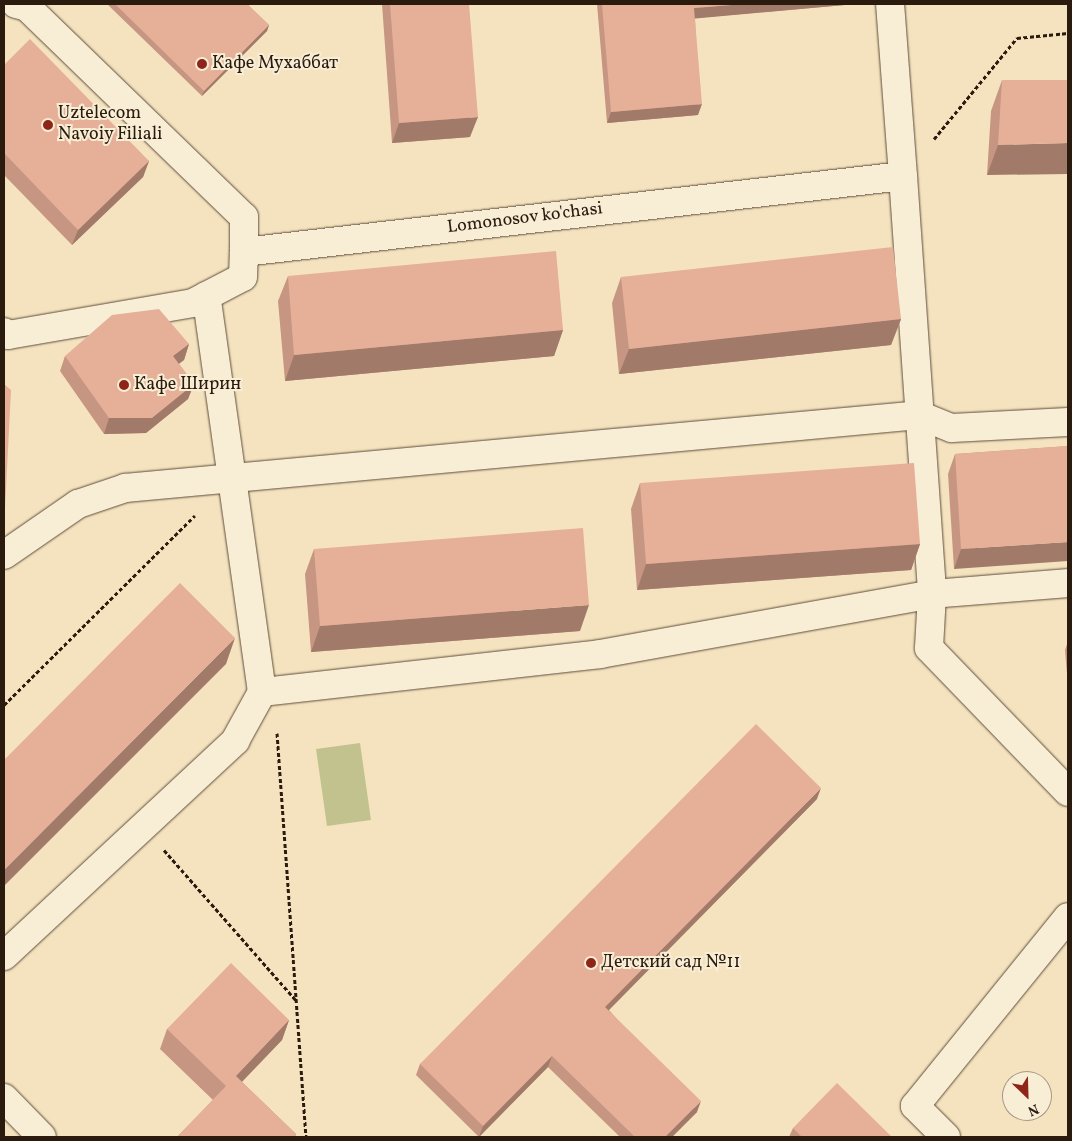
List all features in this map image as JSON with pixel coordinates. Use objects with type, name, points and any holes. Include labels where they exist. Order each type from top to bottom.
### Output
[{"type":"street","points":[[6,333],[193,302],[243,277],[244,252],[244,217],[26,7],[16,4]]},
{"type":"street","points":[[890,4],[932,594],[929,648],[1068,792]]},
{"type":"street","name":"Lomonosov ko'chasi","points":[[244,252],[903,176]]},
{"type":"street","points":[[4,956],[235,741],[268,691],[232,478],[206,296]]},
{"type":"street","points":[[4,555],[103,492],[232,478],[919,415],[952,428],[1068,422]]},
{"type":"street","points":[[268,691],[600,654],[932,594],[1068,583]]},
{"type":"street","points":[[946,1137],[915,1106],[1068,917]]},
{"type":"street","points":[[4,1098],[42,1137]]},
{"type":"path","points":[[903,176],[1017,38],[1068,33]]},
{"type":"path","points":[[4,705],[232,478]]},
{"type":"path","points":[[268,691],[296,1000],[306,1137]]},
{"type":"path","points":[[143,826],[296,1000]]},
{"type":"green space","points":[[360,743],[371,820],[327,826],[316,749]]},
{"type":"building","name":"Кафе Мухаббат","points":[[115,4],[247,4],[269,25],[204,91]]},
{"type":"building","points":[[390,4],[469,4],[478,117],[399,123]]},
{"type":"building","points":[[602,4],[744,4],[694,8],[702,104],[611,112]]},
{"type":"building","name":"Uztelecom Navoiy Filiali","points":[[30,39],[149,161],[78,230],[4,153],[4,65]]},
{"type":"building","points":[[1002,80],[1068,80],[1068,143],[998,145]]},
{"type":"building","points":[[893,247],[901,319],[629,349],[621,277]]},
{"type":"building","points":[[556,251],[563,330],[294,355],[288,276]]},
{"type":"building","name":"Кафе Ширин","points":[[159,309],[189,344],[173,356],[194,384],[152,418],[109,418],[65,356],[112,315]]},
{"type":"building","points":[[4,384],[11,390],[4,528]]},
{"type":"building","points":[[1068,446],[1068,542],[961,549],[955,454]]},
{"type":"building","points":[[914,463],[920,544],[646,564],[640,483]]},
{"type":"building","points":[[583,528],[589,605],[320,626],[314,549]]},
{"type":"building","points":[[180,583],[235,638],[4,870],[4,760]]},
{"type":"building","name":"Детский сад №11","points":[[756,724],[821,788],[605,1007],[701,1101],[665,1137],[635,1137],[552,1056],[483,1126],[420,1064]]},
{"type":"building","points":[[231,963],[289,1020],[236,1076],[296,1134],[293,1137],[177,1137],[226,1086],[167,1029]]},
{"type":"building","points":[[837,1083],[892,1137],[802,1137],[793,1128]]},
{"type":"place","name":"Кафе Мухаббат","points":[[202,64]]},
{"type":"place","name":"Uztelecom Navoiy Filiali","points":[[48,125]]},
{"type":"place","name":"Кафе Ширин","points":[[124,385]]},
{"type":"place","name":"Детский сад №11","points":[[591,963]]}]
